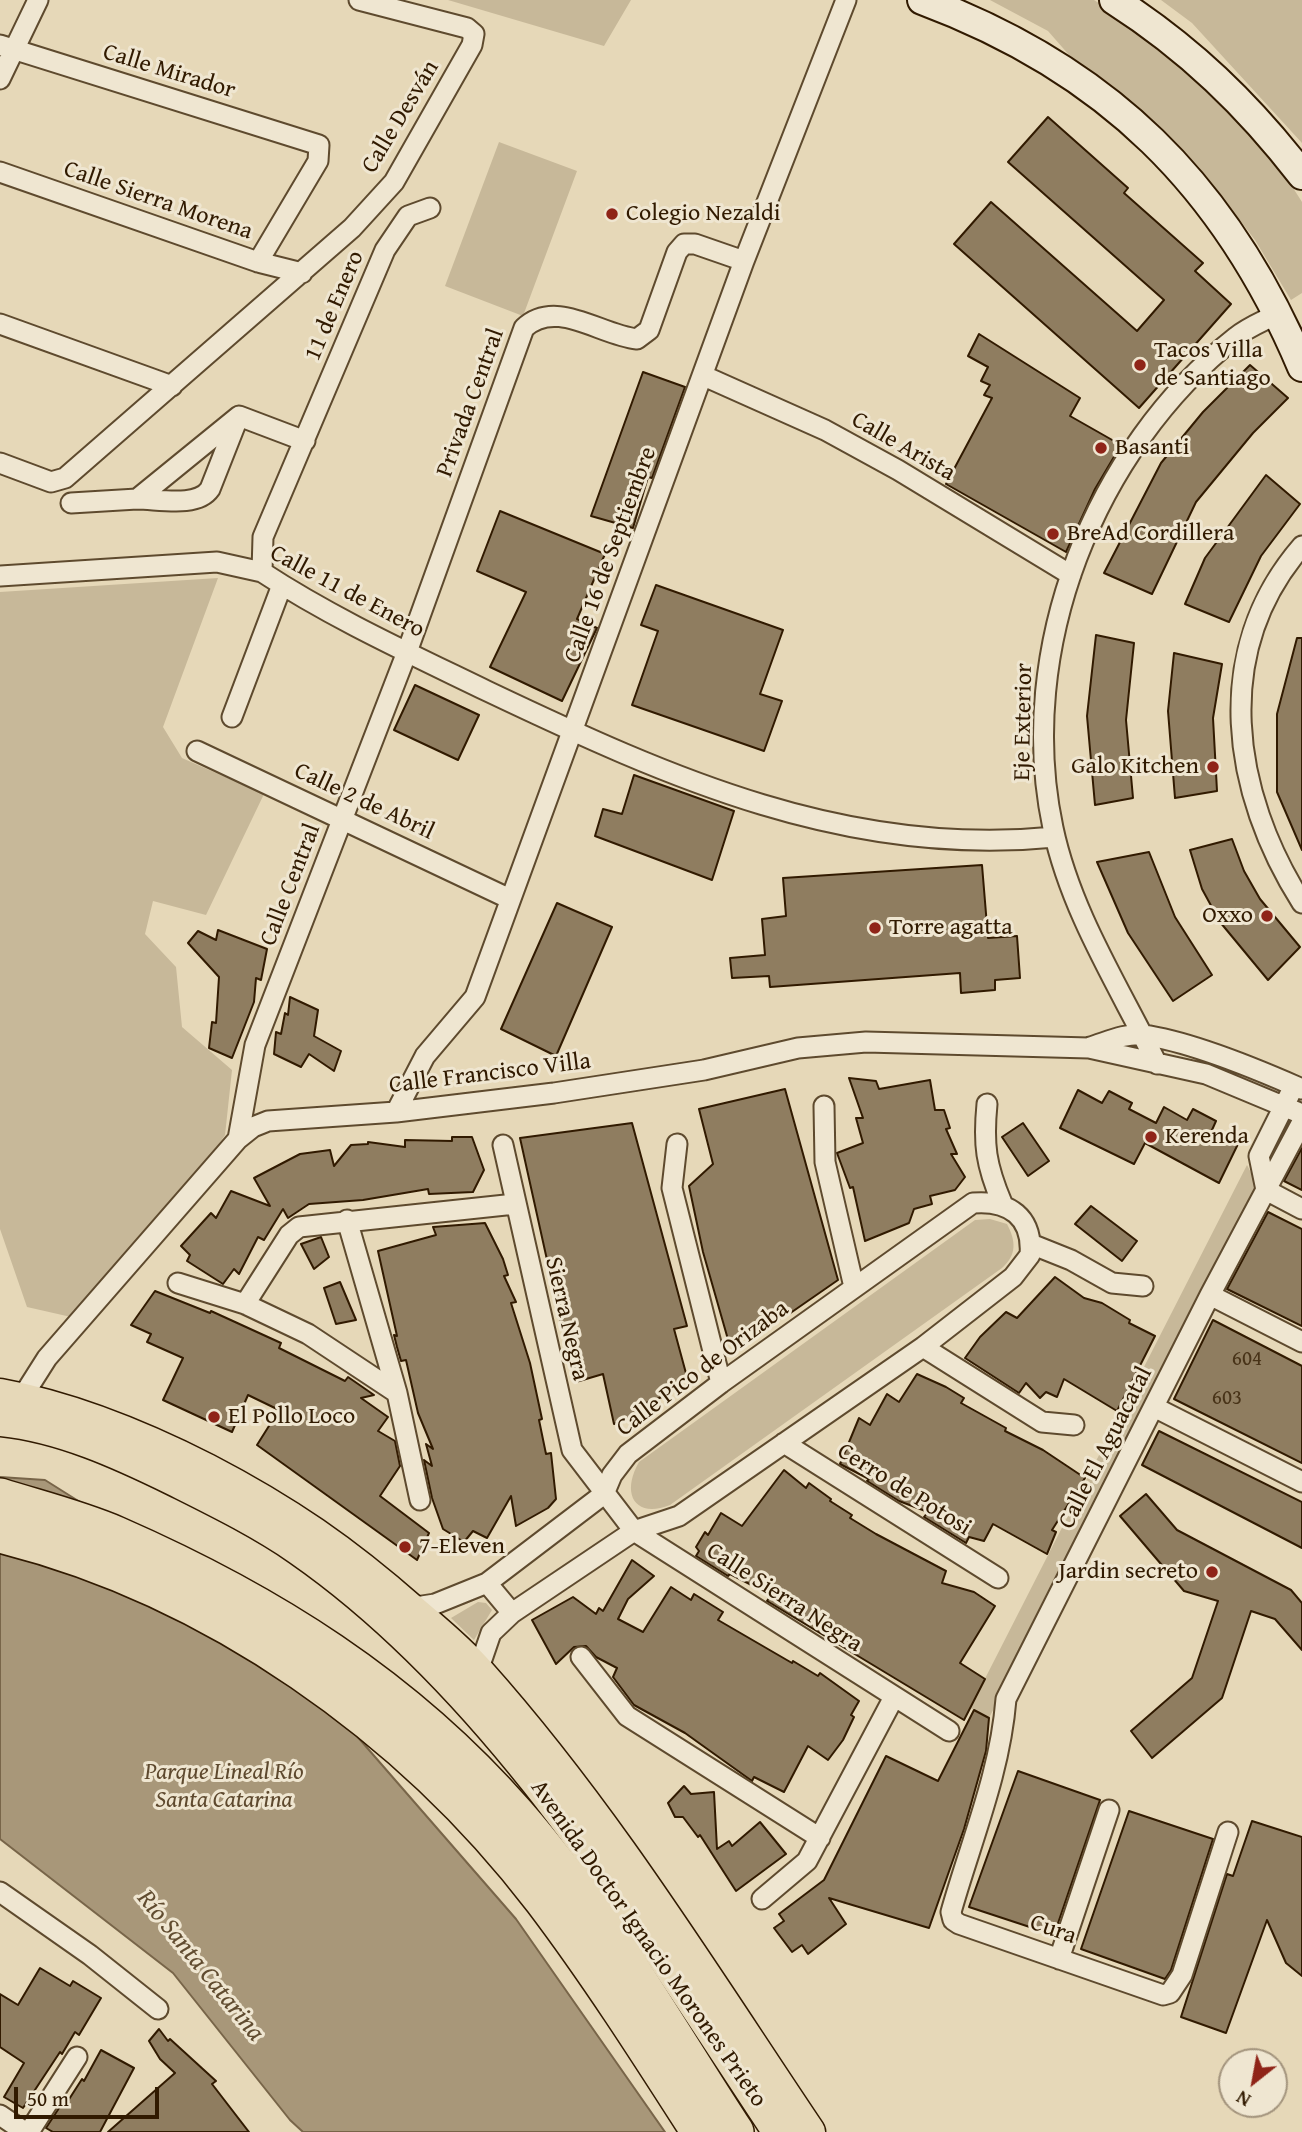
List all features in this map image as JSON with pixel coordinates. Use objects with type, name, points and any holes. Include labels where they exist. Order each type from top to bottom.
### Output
[{"type":"highway","points":[[0,1497],[114,1534],[301,1629],[353,1665],[460,1754],[517,1815],[595,1919],[735,2132]]},
{"type":"highway","points":[[0,1534],[76,1556],[174,1599],[253,1640],[335,1696],[397,1745],[466,1811],[542,1899],[646,2047],[700,2132]]},
{"type":"main road","points":[[1114,0],[1179,45],[1220,80],[1264,126],[1302,175]]},
{"type":"main road","points":[[932,2],[1032,50],[1090,87],[1140,128],[1188,174],[1237,241],[1301,359]]},
{"type":"main road","name":"Avenida Doctor Ignacio Morones Prieto","points":[[7,1405],[57,1408],[163,1448],[260,1497],[367,1570],[409,1608],[478,1671],[618,1848],[809,2132]]},
{"type":"main road","name":"Avenida Doctor Ignacio Morones Prieto","points":[[7,1405],[48,1428],[94,1444],[160,1473],[257,1522],[300,1550],[351,1590],[434,1665],[522,1764],[594,1858],[779,2132]]},
{"type":"street","points":[[0,79],[6,48],[38,0]]},
{"type":"street","name":"Calle Desván","points":[[0,463],[51,482],[65,478],[302,273],[352,228],[394,182],[474,38],[467,28],[359,0]]},
{"type":"street","name":"Calle 16 de Septiembre","points":[[396,1112],[425,1056],[475,997],[744,261],[846,0]]},
{"type":"street","name":"Calle Mirador","points":[[6,48],[314,141],[320,148],[318,161],[258,261]]},
{"type":"street","name":"Calle Sierra Morena","points":[[0,172],[258,261],[302,273]]},
{"type":"street","name":"11 de Enero","points":[[262,572],[264,537],[396,230],[408,216],[430,208]]},
{"type":"street","name":"Privada Central","points":[[407,652],[524,328],[539,316],[555,314],[637,340],[649,330],[677,252],[684,244],[695,244],[744,261]]},
{"type":"street","name":"Eje Exterior","points":[[1157,1064],[1084,920],[1055,837],[1045,755],[1047,675],[1051,647],[1071,575],[1104,501],[1145,432],[1187,382],[1237,335],[1278,314]]},
{"type":"street","points":[[0,324],[172,386]]},
{"type":"street","name":"Calle Arista","points":[[704,376],[825,430],[898,470],[1071,575]]},
{"type":"street","points":[[239,416],[305,441]]},
{"type":"street","points":[[138,499],[239,416]]},
{"type":"street","points":[[71,503],[138,499],[193,500],[203,497],[210,489],[239,416]]},
{"type":"street","points":[[1302,546],[1275,586],[1256,625],[1241,706],[1246,779],[1264,834],[1302,903]]},
{"type":"street","name":"Calle 11 de Enero","points":[[0,576],[217,562],[262,572],[407,652],[572,732],[772,809],[844,828],[917,838],[975,840],[1055,837]]},
{"type":"street","points":[[232,717],[282,585]]},
{"type":"street","name":"Calle Central","points":[[238,1139],[255,1045],[407,652]]},
{"type":"street","name":"Calle 2 de Abril","points":[[197,751],[510,898]]},
{"type":"street","name":"Calle Francisco Villa","points":[[1089,1048],[1125,1036],[1143,1035],[1217,1055],[1298,1087]]},
{"type":"street","name":"Calle Francisco Villa","points":[[7,1405],[238,1139],[253,1127],[268,1121],[396,1112],[554,1093],[704,1070],[797,1048],[834,1043],[1089,1048],[1206,1074],[1293,1110]]},
{"type":"street","points":[[1298,1087],[1293,1110],[1259,1156],[1266,1190],[1302,1209]]},
{"type":"street","points":[[478,1671],[491,1633],[512,1613],[634,1531],[679,1516],[923,1348],[1025,1265],[1031,1244],[1021,1218],[1002,1203],[990,1174],[983,1146],[987,1104]]},
{"type":"street","points":[[824,1106],[825,1162],[854,1287]]},
{"type":"street","name":"Calle El Aguacatal","points":[[956,1893],[994,1778],[1003,1742],[1006,1699],[1210,1295],[1302,1122]]},
{"type":"street","points":[[677,1144],[673,1188],[721,1383]]},
{"type":"street","name":"Sierra Negra","points":[[503,1145],[572,1450],[604,1494]]},
{"type":"street","name":"Calle Pico de Orizaba","points":[[409,1608],[435,1604],[486,1583],[604,1494],[611,1475],[628,1454],[721,1383],[974,1203],[1002,1203]]},
{"type":"street","points":[[245,1304],[289,1235],[310,1224],[515,1204]]},
{"type":"street","points":[[347,1220],[397,1393],[420,1500]]},
{"type":"street","points":[[1031,1244],[1071,1260],[1112,1283],[1143,1286]]},
{"type":"street","points":[[178,1283],[245,1304],[308,1334],[397,1393]]},
{"type":"street","points":[[1210,1295],[1302,1342]]},
{"type":"street","points":[[923,1348],[1042,1422],[1074,1425]]},
{"type":"street","points":[[1154,1407],[1302,1482]]},
{"type":"street","name":"Cerro de Potosi","points":[[784,1443],[998,1578]]},
{"type":"street","name":"Calle Sierra Negra","points":[[604,1494],[634,1531],[949,1731]]},
{"type":"street","points":[[486,1583],[512,1613]]},
{"type":"street","points":[[581,1657],[627,1716],[821,1839]]},
{"type":"street","points":[[762,1899],[807,1861],[894,1697]]},
{"type":"street","points":[[1059,1959],[1109,1810]]},
{"type":"street","name":"Cura","points":[[956,1893],[951,1912],[953,1920],[1163,1994],[1175,1989],[1182,1975],[1228,1832]]},
{"type":"street","points":[[0,1892],[90,1955],[158,2009]]},
{"type":"street","points":[[0,2115],[27,2132],[77,2057]]},
{"type":"shaded area","points":[[448,0],[631,0],[604,46]]},
{"type":"shaded area","points":[[990,0],[1094,0],[1149,35],[1216,90],[1267,147],[1302,202],[1302,293],[1291,300],[1255,240],[1199,167],[1113,86],[1069,55],[1048,31]]},
{"type":"shaded area","points":[[1161,0],[1302,0],[1302,143],[1192,23]]},
{"type":"shaded area","points":[[499,142],[577,171],[523,316],[445,286]]},
{"type":"shaded area","points":[[218,578],[163,727],[182,758],[264,794],[206,915],[153,901],[145,934],[176,967],[182,1027],[232,1070],[225,1135],[199,1174],[71,1317],[27,1307],[0,1229],[0,592]]},
{"type":"shaded area","points":[[1247,1165],[1259,1188],[989,1718],[970,1708]]},
{"type":"shaded area","points":[[990,1219],[1007,1224],[1012,1236],[1013,1253],[1002,1268],[670,1505],[647,1509],[634,1500],[631,1484],[639,1462],[975,1220]]},
{"type":"shaded area","points":[[478,1602],[486,1603],[492,1610],[474,1640],[451,1618]]},
{"type":"water","name":"Río Santa Catarina","points":[[0,1477],[45,1480],[242,1604],[516,1919],[665,2132],[303,2132],[290,2120],[173,1973],[0,1839]]},
{"type":"building","points":[[1048,117],[1128,188],[1124,193],[1203,263],[1195,271],[1231,304],[1139,408],[954,244],[991,202],[1137,331],[1164,300],[1008,162]]},
{"type":"building","points":[[979,334],[1080,398],[1070,416],[1121,445],[1095,489],[1066,552],[946,484],[992,398],[984,395],[990,385],[981,381],[988,367],[968,356]]},
{"type":"building","points":[[1250,365],[1288,398],[1253,433],[1196,502],[1152,594],[1104,573],[1161,463],[1203,412]]},
{"type":"building","points":[[643,372],[685,387],[652,478],[648,477],[633,528],[591,516]]},
{"type":"building","points":[[1266,475],[1300,504],[1261,556],[1229,622],[1185,604],[1205,558]]},
{"type":"building","points":[[500,511],[605,554],[577,619],[597,628],[562,701],[490,667],[526,592],[477,571]]},
{"type":"building","points":[[656,585],[783,630],[760,694],[782,701],[764,751],[632,705],[658,631],[641,625]]},
{"type":"building","points":[[1096,635],[1134,643],[1126,720],[1133,798],[1095,805],[1087,716]]},
{"type":"building","points":[[1297,638],[1302,638],[1302,850],[1277,792],[1277,714]]},
{"type":"building","points":[[1174,653],[1222,664],[1213,718],[1217,791],[1175,798],[1168,711]]},
{"type":"building","points":[[415,685],[479,715],[458,760],[394,730]]},
{"type":"building","points":[[634,775],[734,811],[712,880],[595,836],[603,809],[622,814]]},
{"type":"building","points":[[1232,839],[1244,871],[1260,899],[1300,947],[1268,980],[1220,922],[1202,889],[1190,850]]},
{"type":"building","points":[[1149,852],[1175,917],[1212,975],[1173,1001],[1128,933],[1097,862]]},
{"type":"building","name":"Torre agatta","points":[[982,865],[988,938],[1017,936],[1020,978],[995,980],[995,990],[961,993],[960,973],[770,987],[769,976],[732,978],[730,958],[765,955],[762,919],[786,916],[783,878]]},
{"type":"building","points":[[557,903],[612,927],[556,1056],[501,1029]]},
{"type":"building","points":[[218,930],[267,949],[261,980],[256,978],[254,1002],[232,1058],[209,1048],[212,1022],[216,1023],[219,977],[188,943],[198,931],[216,940]]},
{"type":"building","points":[[290,997],[318,1010],[314,1036],[341,1051],[334,1071],[309,1054],[301,1067],[274,1054],[276,1032],[281,1034],[285,1013],[288,1015]]},
{"type":"building","points":[[849,1078],[876,1081],[879,1089],[930,1080],[935,1110],[944,1110],[950,1128],[946,1129],[957,1154],[951,1154],[965,1177],[955,1190],[930,1196],[932,1204],[914,1209],[909,1223],[865,1241],[853,1187],[850,1188],[837,1153],[863,1143],[856,1118],[863,1118]]},
{"type":"building","points":[[785,1089],[838,1280],[789,1314],[729,1343],[703,1252],[689,1186],[713,1164],[699,1109]]},
{"type":"building","name":"Kerenda","points":[[1078,1090],[1102,1103],[1109,1091],[1132,1103],[1129,1109],[1156,1123],[1164,1107],[1187,1120],[1193,1109],[1216,1121],[1212,1130],[1238,1144],[1219,1183],[1145,1143],[1134,1164],[1060,1128]]},
{"type":"building","points":[[632,1123],[687,1326],[674,1329],[687,1377],[661,1394],[662,1397],[638,1406],[640,1414],[614,1424],[603,1374],[576,1382],[569,1352],[576,1351],[561,1323],[520,1138]]},
{"type":"building","points":[[1023,1123],[1049,1161],[1028,1176],[1002,1137]]},
{"type":"building","points":[[452,1137],[472,1137],[484,1170],[473,1192],[429,1194],[428,1189],[363,1200],[309,1204],[288,1218],[283,1209],[264,1240],[258,1237],[239,1274],[234,1269],[223,1284],[187,1261],[190,1255],[181,1246],[211,1213],[216,1218],[231,1191],[270,1206],[254,1178],[300,1154],[330,1150],[334,1166],[351,1145],[368,1142],[405,1147],[405,1140],[452,1141]]},
{"type":"building","points":[[1302,1148],[1302,1190],[1284,1181]]},
{"type":"building","points":[[1091,1206],[1137,1241],[1122,1261],[1075,1224]]},
{"type":"building","points":[[1268,1212],[1302,1229],[1302,1326],[1227,1289]]},
{"type":"building","points":[[485,1223],[503,1259],[508,1275],[504,1276],[516,1302],[511,1303],[530,1363],[542,1419],[539,1420],[546,1454],[551,1453],[556,1499],[548,1508],[516,1526],[511,1496],[487,1538],[473,1531],[464,1542],[443,1529],[432,1498],[424,1460],[432,1466],[426,1444],[433,1449],[418,1413],[406,1360],[401,1361],[397,1347],[394,1335],[397,1336],[378,1251],[436,1235],[433,1227]]},
{"type":"building","points":[[321,1237],[329,1257],[314,1269],[301,1244]]},
{"type":"building","points":[[1055,1277],[1084,1298],[1102,1303],[1130,1320],[1129,1323],[1155,1336],[1117,1411],[1064,1379],[1057,1397],[1046,1392],[1040,1398],[1026,1383],[1019,1393],[965,1358],[980,1337],[1006,1312],[1017,1318]]},
{"type":"building","points":[[340,1282],[356,1320],[336,1324],[324,1288]]},
{"type":"building","points":[[155,1291],[210,1313],[211,1311],[281,1343],[279,1348],[345,1381],[348,1377],[374,1395],[361,1398],[388,1417],[378,1431],[395,1441],[400,1466],[380,1496],[429,1533],[417,1560],[257,1445],[279,1410],[248,1395],[232,1432],[163,1400],[183,1358],[147,1342],[151,1334],[131,1325]]},
{"type":"building","points":[[1213,1320],[1302,1366],[1302,1463],[1174,1399]]},
{"type":"building","points":[[917,1374],[964,1398],[961,1403],[1006,1428],[1005,1431],[1043,1450],[1085,1478],[1052,1530],[1056,1532],[1047,1554],[993,1524],[984,1541],[969,1537],[966,1543],[924,1517],[928,1512],[899,1501],[867,1481],[869,1479],[840,1464],[859,1418],[870,1425],[887,1394],[899,1402]]},
{"type":"building","points":[[1159,1431],[1302,1502],[1302,1548],[1142,1465]]},
{"type":"building","points":[[784,1470],[806,1488],[809,1483],[831,1499],[830,1501],[852,1515],[850,1518],[946,1571],[942,1583],[974,1592],[995,1606],[960,1663],[985,1679],[964,1720],[767,1601],[771,1595],[730,1574],[728,1576],[696,1556],[699,1551],[696,1547],[705,1532],[708,1535],[721,1513],[742,1526]]},
{"type":"building","points":[[1146,1494],[1177,1530],[1291,1590],[1302,1603],[1302,1650],[1275,1619],[1251,1611],[1222,1698],[1152,1758],[1131,1731],[1192,1678],[1218,1601],[1184,1591],[1120,1516]]},
{"type":"building","points":[[632,1560],[654,1576],[628,1599],[618,1619],[643,1632],[671,1587],[691,1600],[694,1594],[723,1612],[718,1620],[792,1663],[793,1661],[818,1676],[820,1673],[859,1701],[843,1740],[828,1760],[808,1746],[784,1792],[754,1777],[752,1781],[685,1733],[634,1705],[613,1677],[617,1668],[596,1657],[586,1646],[574,1647],[556,1664],[532,1620],[573,1597],[596,1614],[599,1608],[603,1611]]},
{"type":"building","points":[[974,1710],[989,1718],[986,1751],[964,1829],[929,1928],[829,1898],[846,1924],[808,1954],[802,1945],[792,1952],[774,1928],[784,1921],[779,1914],[824,1880],[886,1756],[938,1781]]},
{"type":"building","points":[[1018,1771],[1100,1800],[1054,1935],[969,1907]]},
{"type":"building","points":[[684,1786],[691,1794],[714,1792],[717,1849],[729,1841],[732,1846],[760,1822],[786,1854],[736,1891],[700,1835],[698,1837],[683,1817],[675,1817],[668,1803]]},
{"type":"building","points":[[1129,1811],[1213,1839],[1171,1970],[1165,1979],[1081,1949]]},
{"type":"building","points":[[1252,1821],[1302,1837],[1302,1976],[1286,1963],[1267,1920],[1226,2033],[1181,2017],[1227,1874],[1233,1876]]},
{"type":"building","points":[[40,1968],[70,1986],[73,1981],[101,1998],[79,2035],[75,2032],[23,2108],[4,2097],[24,2063],[0,2047],[0,1994],[18,2005]]},
{"type":"building","points":[[159,2029],[168,2041],[170,2039],[216,2081],[212,2084],[249,2132],[108,2132],[175,2073],[160,2059],[149,2041]]},
{"type":"building","points":[[101,2050],[134,2068],[100,2132],[53,2132],[46,2128],[63,2102],[66,2104],[82,2079],[84,2081]]},
{"type":"place","name":"Colegio Nezaldi","points":[[612,214]]},
{"type":"place","name":"Tacos Villa de Santiago","points":[[1140,365]]},
{"type":"place","name":"Basanti","points":[[1101,448]]},
{"type":"place","name":"BreAd Cordillera","points":[[1053,534]]},
{"type":"place","name":"Galo Kitchen","points":[[1213,767]]},
{"type":"place","name":"Oxxo","points":[[1267,916]]},
{"type":"place","name":"Torre agatta","points":[[875,928]]},
{"type":"place","name":"Kerenda","points":[[1151,1137]]},
{"type":"place","name":"El Pollo Loco","points":[[214,1417]]},
{"type":"place","name":"7-Eleven","points":[[405,1547]]},
{"type":"place","name":"Jardin secreto","points":[[1212,1572]]},
{"type":"park label","name":"Parque Lineal Río Santa Catarina","points":[[224,1787]]}]
